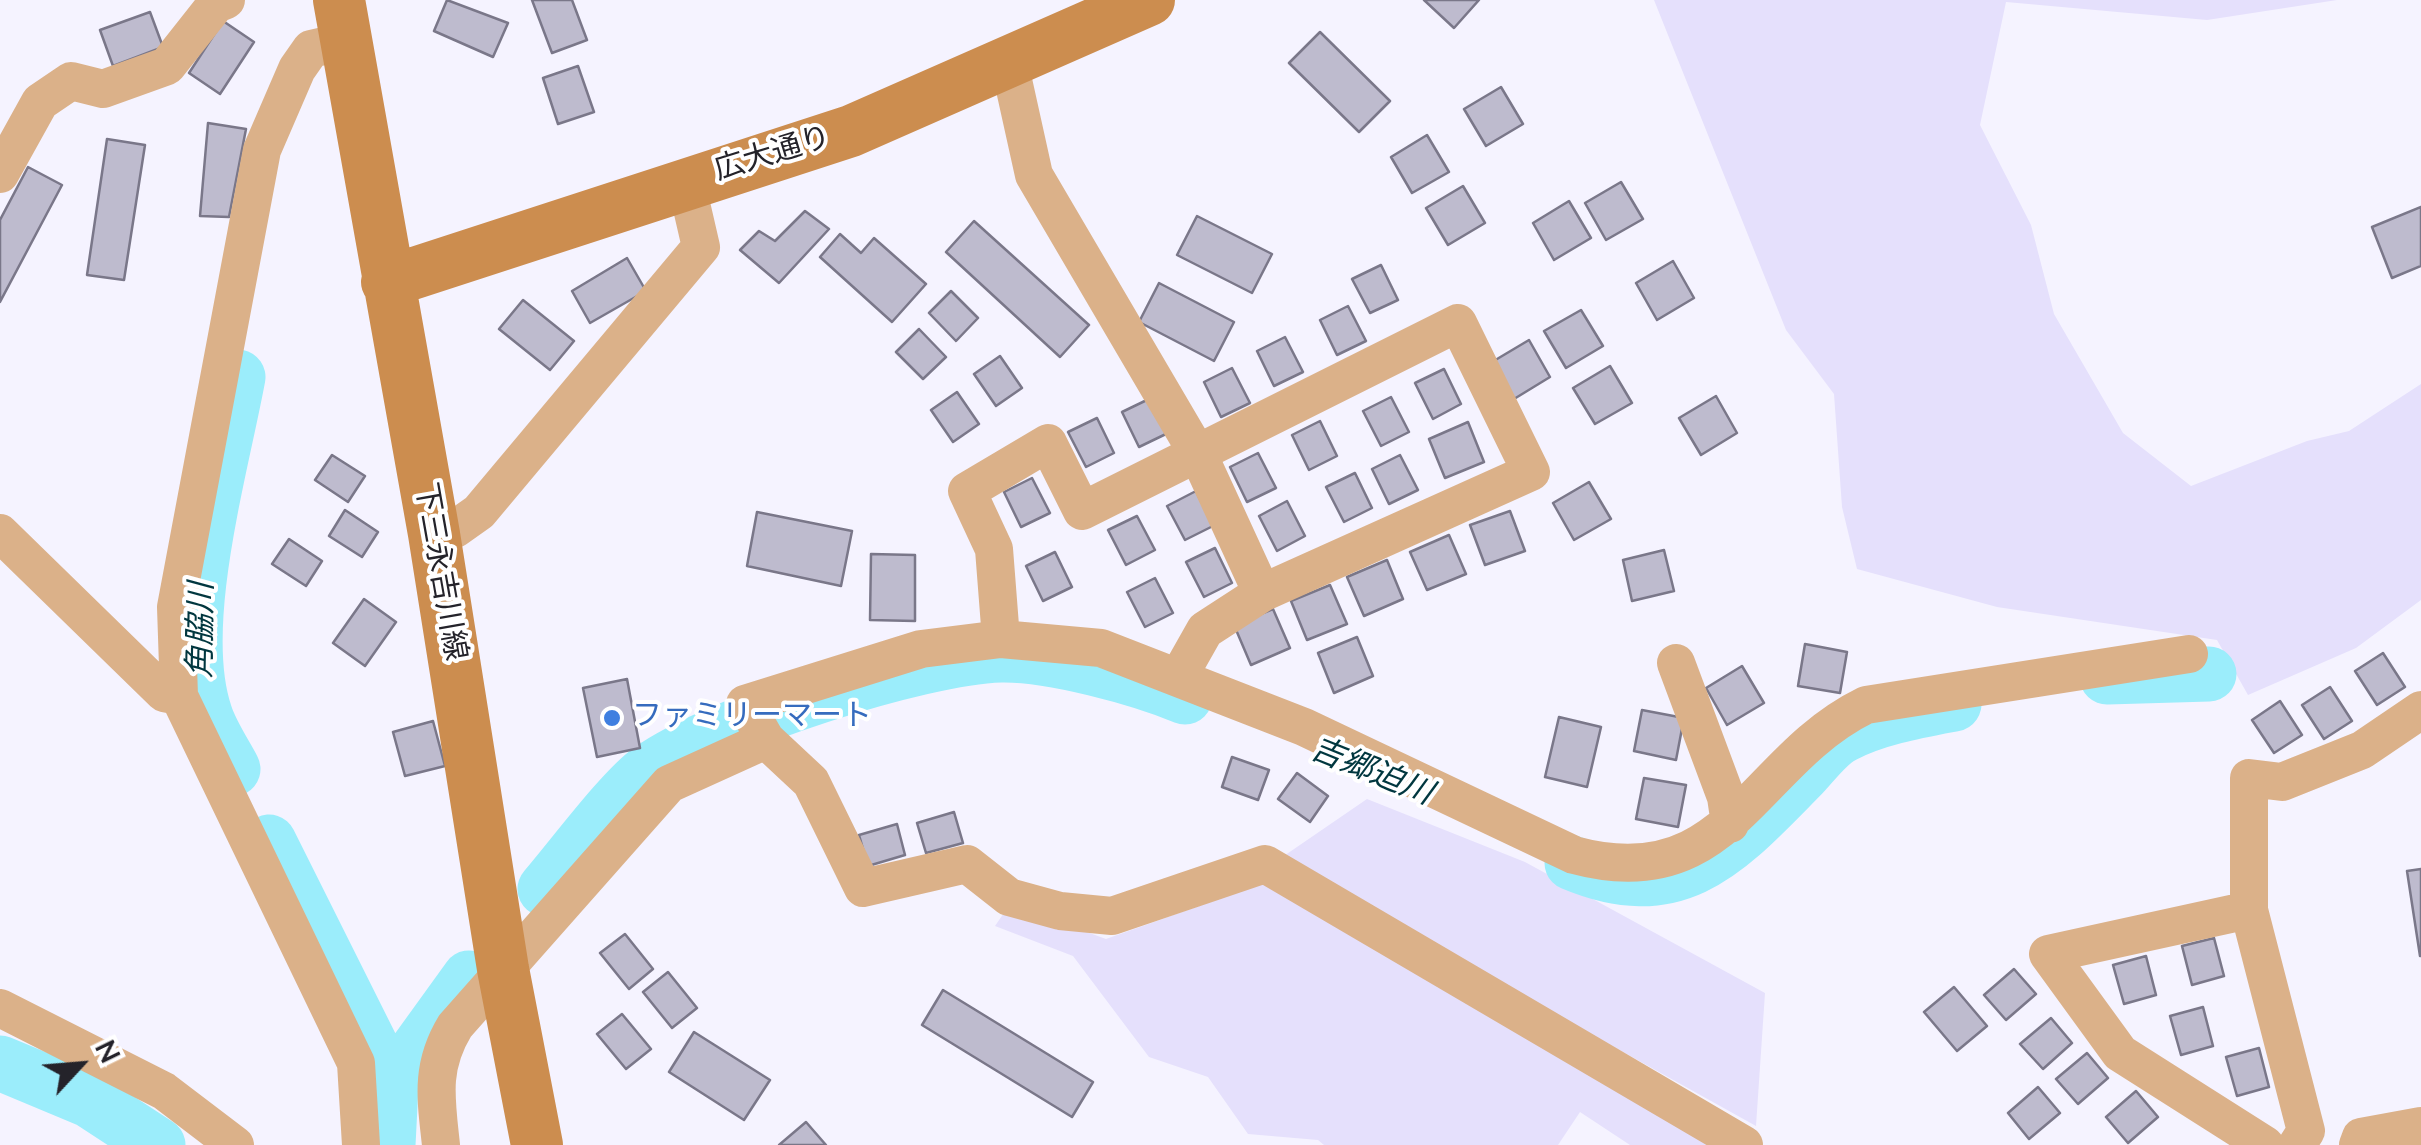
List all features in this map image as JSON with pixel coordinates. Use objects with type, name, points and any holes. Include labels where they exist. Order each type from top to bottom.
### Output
[{"type":"main road","name":"広大通り","points":[[386,282],[851,131],[1149,0]]},
{"type":"main road","name":"下三永吉川線","points":[[342,20],[434,534],[502,969],[537,1145]]},
{"type":"street","points":[[0,174],[40,102],[71,81],[103,89],[167,66],[216,4],[226,0]]},
{"type":"street","points":[[342,20],[311,49],[297,69],[262,150],[176,607],[179,696],[356,1063],[361,1145]]},
{"type":"street","points":[[1010,62],[1034,176],[1199,456],[1262,593]]},
{"type":"street","points":[[434,534],[454,528],[479,512],[701,247],[686,182]]},
{"type":"street","points":[[1001,639],[994,549],[967,491],[1048,443],[1082,511],[1199,456],[1458,323],[1531,472],[1262,593],[1205,630],[1179,676]]},
{"type":"street","points":[[0,533],[164,693],[179,696]]},
{"type":"street","points":[[1744,1145],[1264,864],[1112,916],[1060,911],[1009,896],[967,864],[862,888],[811,782],[760,729],[745,704],[921,649],[1001,639],[1101,648],[1304,727],[1590,859],[1637,864],[1681,856],[1730,824],[1812,740],[1837,719],[1866,705],[2189,654]]},
{"type":"street","points":[[1676,664],[1726,797],[1730,824]]},
{"type":"street","points":[[2297,1145],[2306,1131],[2249,910],[2249,778],[2282,782],[2362,750],[2421,710]]},
{"type":"street","points":[[441,1145],[436,1094],[439,1053],[502,969],[670,784],[760,729]]},
{"type":"street","points":[[2249,910],[2048,954],[2120,1053],[2265,1145]]},
{"type":"street","points":[[0,1008],[164,1090],[235,1145]]},
{"type":"street","points":[[2358,1145],[2361,1137],[2421,1126]]},
{"type":"shaded area","points":[[1654,0],[2337,0],[2207,20],[2006,2],[1980,125],[2031,225],[2054,314],[2123,433],[2191,486],[2307,441],[2349,431],[2421,384],[2421,600],[2356,648],[2248,695],[2217,640],[1997,607],[1857,569],[1842,507],[1834,394],[1786,330]]},
{"type":"shaded area","points":[[1367,799],[1525,862],[1765,993],[1756,1126],[1278,860]]},
{"type":"shaded area","points":[[1264,883],[1719,1145],[1630,1145],[1580,1112],[1558,1145],[1324,1145],[1318,1140],[1248,1134],[1208,1077],[1149,1057],[1073,956],[995,926],[1010,904],[1106,939]]},
{"type":"building","points":[[447,0],[508,23],[493,57],[434,31]]},
{"type":"building","points":[[532,0],[572,0],[587,40],[552,53]]},
{"type":"building","points":[[1424,0],[1479,0],[1454,28]]},
{"type":"building","points":[[150,12],[163,47],[113,66],[100,30]]},
{"type":"building","points":[[223,21],[254,42],[220,94],[189,73]]},
{"type":"building","points":[[1320,32],[1390,101],[1359,132],[1289,63]]},
{"type":"building","points":[[578,66],[594,112],[558,124],[543,78]]},
{"type":"building","points":[[1501,87],[1523,124],[1486,146],[1464,109]]},
{"type":"building","points":[[208,123],[246,129],[229,217],[200,216]]},
{"type":"building","points":[[1427,135],[1449,172],[1412,193],[1391,157]]},
{"type":"building","points":[[107,139],[145,145],[124,280],[87,275]]},
{"type":"building","points":[[28,167],[62,185],[0,302],[0,220]]},
{"type":"building","points":[[1621,182],[1643,219],[1606,240],[1585,203]]},
{"type":"building","points":[[1463,186],[1485,223],[1448,245],[1426,208]]},
{"type":"building","points":[[1569,201],[1591,238],[1554,260],[1533,223]]},
{"type":"building","points":[[2421,207],[2421,266],[2392,278],[2372,227]]},
{"type":"building","points":[[805,211],[829,229],[779,283],[740,250],[759,231],[775,241]]},
{"type":"building","points":[[1197,216],[1272,254],[1252,293],[1177,255]]},
{"type":"building","points":[[974,221],[1089,325],[1060,357],[946,252]]},
{"type":"building","points":[[840,234],[861,253],[874,238],[926,284],[892,322],[820,257]]},
{"type":"building","points":[[627,258],[646,291],[590,323],[572,291]]},
{"type":"building","points":[[1673,261],[1694,298],[1657,320],[1636,283]]},
{"type":"building","points":[[1381,265],[1398,300],[1370,313],[1352,279]]},
{"type":"building","points":[[1159,283],[1234,322],[1214,361],[1139,322]]},
{"type":"building","points":[[951,291],[978,318],[956,341],[929,313]]},
{"type":"building","points":[[523,300],[574,341],[550,370],[499,329]]},
{"type":"building","points":[[1348,306],[1366,341],[1337,355],[1320,320]]},
{"type":"building","points":[[1581,310],[1603,346],[1566,368],[1544,331]]},
{"type":"building","points":[[919,329],[946,357],[923,379],[896,352]]},
{"type":"building","points":[[1285,337],[1303,372],[1274,386],[1257,351]]},
{"type":"building","points":[[1529,340],[1550,377],[1514,399],[1492,362]]},
{"type":"building","points":[[1000,356],[1022,388],[996,406],[974,374]]},
{"type":"building","points":[[1610,366],[1632,403],[1595,424],[1573,388]]},
{"type":"building","points":[[1232,368],[1250,403],[1221,417],[1204,382]]},
{"type":"building","points":[[1444,369],[1461,404],[1433,419],[1415,383]]},
{"type":"building","points":[[957,392],[979,424],[953,442],[931,410]]},
{"type":"building","points":[[1716,396],[1737,433],[1701,455],[1679,418]]},
{"type":"building","points":[[1391,397],[1409,432],[1381,446],[1363,411]]},
{"type":"building","points":[[1151,398],[1168,433],[1139,447],[1122,412]]},
{"type":"building","points":[[1097,418],[1114,453],[1086,467],[1068,432]]},
{"type":"building","points":[[1320,421],[1337,456],[1309,470],[1292,435]]},
{"type":"building","points":[[1468,422],[1484,462],[1445,478],[1429,439]]},
{"type":"building","points":[[1258,453],[1276,488],[1247,502],[1230,467]]},
{"type":"building","points":[[332,455],[365,476],[348,502],[315,480]]},
{"type":"building","points":[[1400,455],[1418,490],[1389,504],[1372,469]]},
{"type":"building","points":[[1355,473],[1372,508],[1344,522],[1326,487]]},
{"type":"building","points":[[1032,478],[1050,513],[1021,527],[1004,492]]},
{"type":"building","points":[[1589,482],[1611,519],[1574,540],[1553,503]]},
{"type":"building","points":[[1196,491],[1213,526],[1185,540],[1167,506]]},
{"type":"building","points":[[1287,501],[1305,536],[1277,551],[1259,516]]},
{"type":"building","points":[[345,510],[378,532],[362,557],[329,536]]},
{"type":"building","points":[[1510,511],[1525,551],[1485,565],[1470,525]]},
{"type":"building","points":[[757,512],[852,531],[841,586],[747,566]]},
{"type":"building","points":[[1137,516],[1155,550],[1126,565],[1108,530]]},
{"type":"building","points":[[1449,535],[1466,574],[1427,590],[1410,552]]},
{"type":"building","points":[[289,539],[322,561],[306,586],[272,564]]},
{"type":"building","points":[[1215,548],[1232,583],[1204,597],[1186,562]]},
{"type":"building","points":[[1664,550],[1674,591],[1632,601],[1623,560]]},
{"type":"building","points":[[1055,552],[1072,587],[1043,601],[1026,566]]},
{"type":"building","points":[[871,554],[915,555],[915,621],[870,620]]},
{"type":"building","points":[[1387,560],[1403,599],[1364,616],[1347,577]]},
{"type":"building","points":[[1155,578],[1173,613],[1145,627],[1127,592]]},
{"type":"building","points":[[1330,585],[1347,624],[1307,640],[1291,601]]},
{"type":"building","points":[[364,599],[396,622],[365,666],[333,643]]},
{"type":"building","points":[[1273,609],[1290,648],[1251,665],[1234,625]]},
{"type":"building","points":[[1357,637],[1373,676],[1334,693],[1318,653]]},
{"type":"building","points":[[1805,644],[1847,652],[1840,693],[1798,686]]},
{"type":"building","points":[[2383,653],[2405,687],[2377,705],[2355,671]]},
{"type":"building","points":[[1742,666],[1764,703],[1727,725],[1706,688]]},
{"type":"building","name":"ファミリーマート","points":[[627,679],[640,748],[597,757],[583,688]]},
{"type":"building","points":[[2330,687],[2352,721],[2324,739],[2302,705]]},
{"type":"building","points":[[2280,701],[2302,735],[2274,753],[2252,720]]},
{"type":"building","points":[[1642,710],[1684,718],[1676,760],[1634,751]]},
{"type":"building","points":[[1559,717],[1601,727],[1587,787],[1545,777]]},
{"type":"building","points":[[433,721],[445,766],[405,776],[393,732]]},
{"type":"building","points":[[1232,757],[1269,770],[1258,800],[1222,787]]},
{"type":"building","points":[[1297,773],[1328,796],[1310,822],[1278,799]]},
{"type":"building","points":[[1644,778],[1686,785],[1678,827],[1636,819]]},
{"type":"building","points":[[954,812],[963,843],[926,853],[917,823]]},
{"type":"building","points":[[897,824],[905,855],[868,866],[859,835]]},
{"type":"building","points":[[2421,869],[2421,956],[2420,956],[2407,871]]},
{"type":"building","points":[[625,934],[653,969],[629,989],[600,953]]},
{"type":"building","points":[[2214,938],[2224,976],[2192,985],[2182,946]]},
{"type":"building","points":[[2146,956],[2156,995],[2124,1004],[2113,965]]},
{"type":"building","points":[[2014,969],[2036,994],[2006,1020],[1984,995]]},
{"type":"building","points":[[668,972],[697,1008],[672,1028],[643,992]]},
{"type":"building","points":[[1954,987],[1987,1026],[1957,1051],[1924,1012]]},
{"type":"building","points":[[943,990],[1093,1082],[1072,1117],[922,1025]]},
{"type":"building","points":[[2203,1007],[2213,1046],[2181,1055],[2170,1016]]},
{"type":"building","points":[[622,1014],[651,1049],[626,1069],[597,1034]]},
{"type":"building","points":[[2051,1018],[2072,1043],[2043,1069],[2020,1044]]},
{"type":"building","points":[[694,1032],[770,1080],[744,1120],[669,1072]]},
{"type":"building","points":[[2259,1048],[2269,1087],[2237,1096],[2226,1057]]},
{"type":"building","points":[[2087,1053],[2108,1078],[2078,1104],[2056,1079]]},
{"type":"building","points":[[2038,1087],[2060,1113],[2029,1139],[2008,1113]]},
{"type":"building","points":[[2136,1091],[2158,1117],[2128,1143],[2106,1117]]},
{"type":"building","points":[[806,1122],[826,1145],[779,1145]]},
{"type":"waterway","name":"角脇川","points":[[233,769],[205,714],[197,678],[195,637],[204,547],[238,377]]},
{"type":"waterway","name":"吉郷迫川","points":[[545,889],[611,809],[650,770],[721,732],[872,680],[966,659],[1021,656],[1094,669],[1185,697]]},
{"type":"waterway","name":"吉郷迫川","points":[[2107,677],[2209,674]]},
{"type":"waterway","name":"吉郷迫川","points":[[1572,863],[1610,875],[1643,879],[1672,875],[1699,864],[1749,828],[1838,739],[1884,720],[1954,704]]},
{"type":"waterway","name":"角脇川","points":[[269,842],[391,1086],[388,1145]]},
{"type":"waterway","name":"吉郷迫川","points":[[391,1086],[469,978]]},
{"type":"waterway","points":[[0,1063],[89,1100],[158,1145]]},
{"type":"place","name":"ファミリーマート","points":[[612,718]]}]
